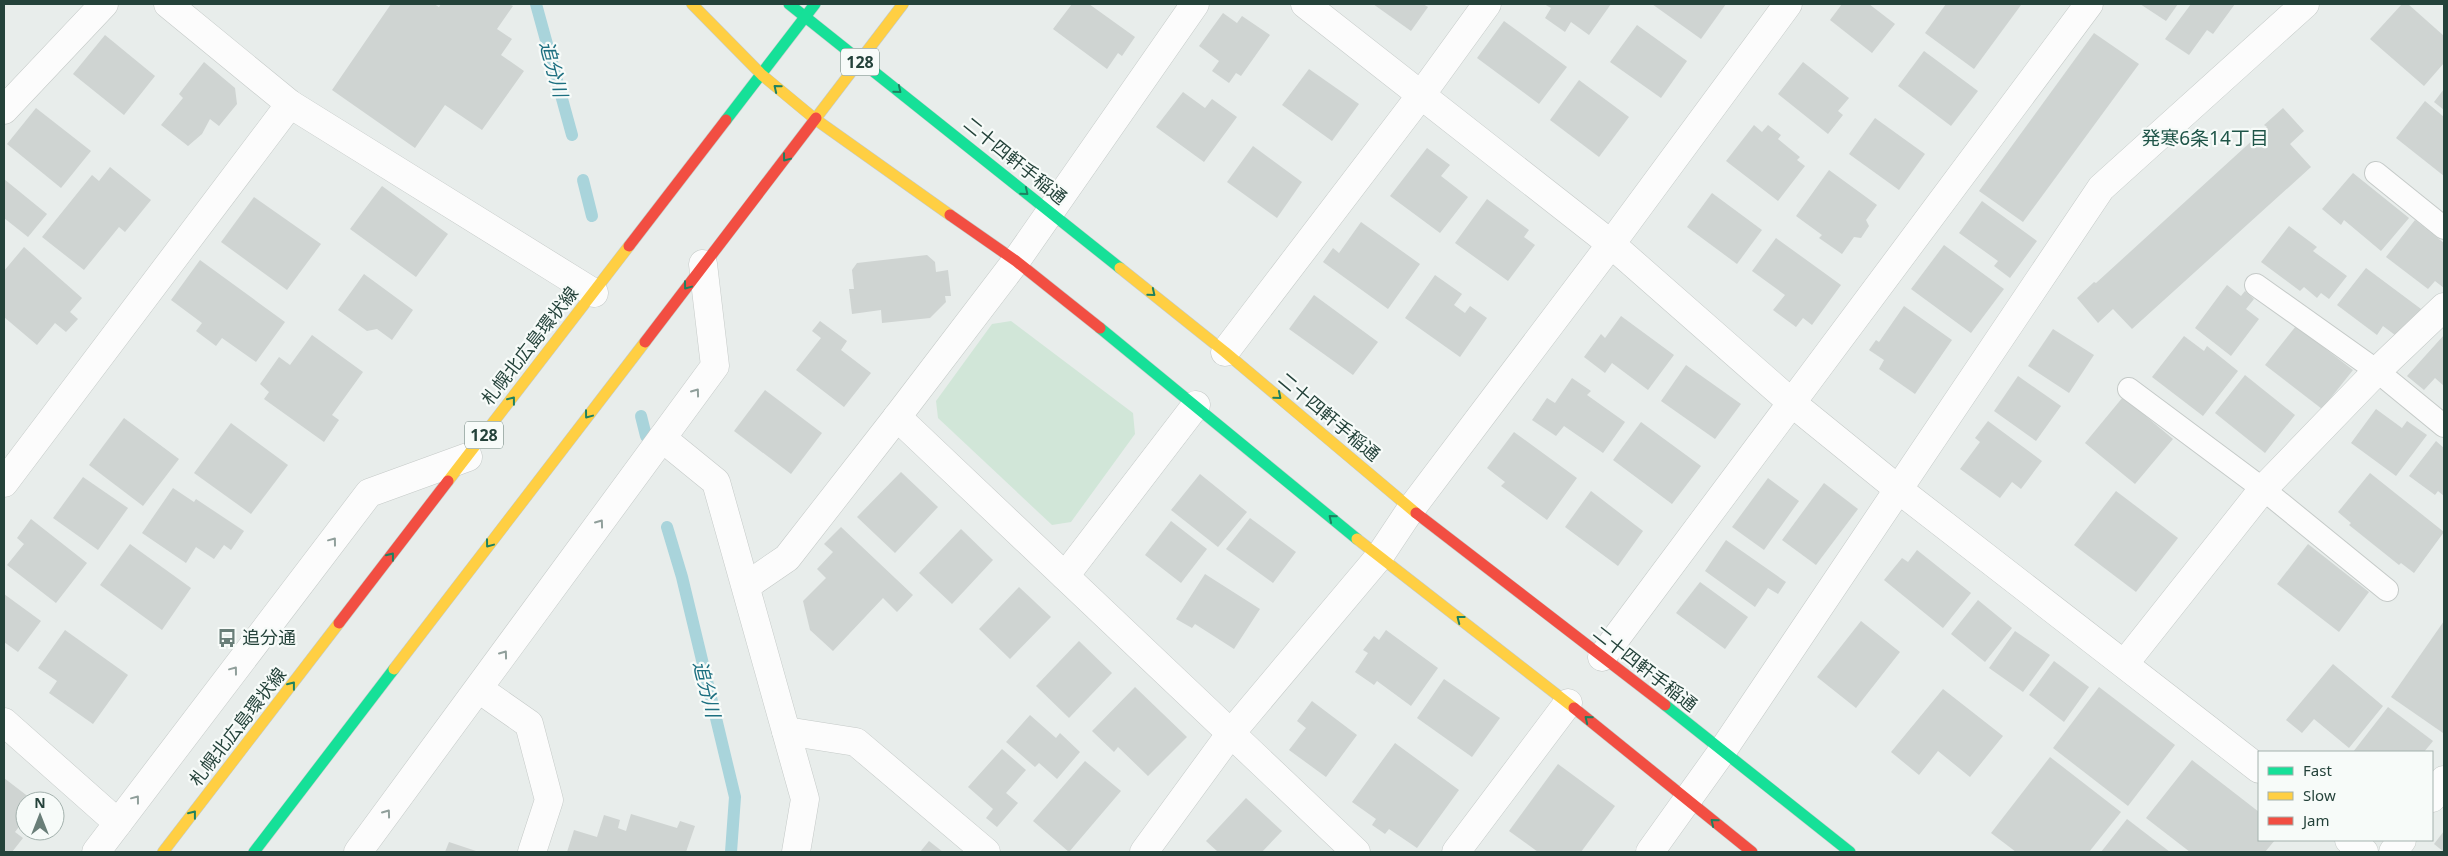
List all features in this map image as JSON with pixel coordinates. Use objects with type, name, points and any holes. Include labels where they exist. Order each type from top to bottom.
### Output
[{"type":"street","points":[[4,110],[104,4]]},
{"type":"street","points":[[168,4],[290,104],[594,293]]},
{"type":"street","points":[[692,4],[762,75],[815,119],[1016,261],[1196,405],[1379,557],[1568,704],[1752,852]]},
{"type":"street","name":"二十四軒手稲通","points":[[789,4],[1225,352],[1411,509],[1723,750],[1850,852]]},
{"type":"street","name":"札幌北広島環状線","points":[[163,852],[815,4]]},
{"type":"street","name":"128","points":[[254,852],[903,4]]},
{"type":"street","points":[[746,586],[787,558],[897,417],[1016,261],[1195,4]]},
{"type":"street","points":[[1305,4],[1611,244],[1792,403],[1898,489],[2258,769]]},
{"type":"street","points":[[1225,352],[1421,95],[1487,4]]},
{"type":"street","points":[[1144,852],[1231,733],[1379,557],[1411,509],[1611,244],[1788,4]]},
{"type":"street","points":[[1602,657],[2089,4]]},
{"type":"street","points":[[1650,852],[1723,750],[2101,188],[2305,4]]},
{"type":"street","points":[[4,483],[290,104]]},
{"type":"street","points":[[358,852],[715,366],[704,264]]},
{"type":"street","points":[[2125,664],[2263,489],[2377,372],[2444,307]]},
{"type":"street","points":[[1065,576],[1196,405]]},
{"type":"street","points":[[897,417],[1356,852]]},
{"type":"street","points":[[662,438],[716,482],[805,799],[796,852]]},
{"type":"street","points":[[96,852],[369,493],[468,457]]},
{"type":"street","points":[[478,689],[529,724],[549,800],[532,852]]},
{"type":"street","points":[[1456,852],[1568,704]]},
{"type":"street","points":[[4,722],[118,823]]},
{"type":"street","points":[[786,731],[856,742],[986,852]]},
{"type":"street","points":[[2433,796],[2444,780]]},
{"type":"street","points":[[2349,841],[2364,852]]},
{"type":"street","points":[[2393,852],[2401,841]]},
{"type":"lane","points":[[2376,173],[2444,228]]},
{"type":"lane","points":[[2256,285],[2377,372],[2444,426]]},
{"type":"lane","points":[[2129,389],[2263,489],[2387,590]]},
{"type":"green space","points":[[1011,321],[1133,413],[1135,434],[1071,522],[1052,525],[938,418],[936,401],[992,324]]},
{"type":"building","points":[[391,4],[434,4],[439,7],[441,4],[509,4],[513,6],[497,29],[512,39],[501,55],[524,71],[482,130],[445,105],[415,148],[332,90]]},
{"type":"building","points":[[1072,4],[1089,4],[1135,37],[1122,56],[1118,53],[1107,69],[1053,29]]},
{"type":"building","points":[[1373,4],[1423,4],[1428,7],[1411,31]]},
{"type":"building","points":[[1544,4],[1611,4],[1589,35],[1571,22],[1565,32],[1545,18],[1551,8]]},
{"type":"building","points":[[1652,4],[1726,4],[1701,39]]},
{"type":"building","points":[[1842,4],[1869,4],[1895,24],[1872,53],[1830,20]]},
{"type":"building","points":[[1946,4],[2021,5],[1974,69],[1925,33]]},
{"type":"building","points":[[2140,4],[2178,4],[2166,21]]},
{"type":"building","points":[[2191,4],[2235,4],[2213,34],[2207,30],[2189,55],[2165,39]]},
{"type":"building","points":[[2402,4],[2408,4],[2444,36],[2444,63],[2424,86],[2370,39]]},
{"type":"building","points":[[1223,13],[1237,23],[1242,16],[1270,35],[1241,76],[1236,73],[1229,83],[1212,71],[1219,61],[1199,46]]},
{"type":"building","points":[[1504,21],[1567,67],[1539,104],[1477,58]]},
{"type":"building","points":[[1637,25],[1687,61],[1661,98],[1610,62]]},
{"type":"building","points":[[2094,33],[2139,64],[2023,222],[1979,191]]},
{"type":"building","points":[[105,35],[155,76],[124,115],[73,74]]},
{"type":"building","points":[[1924,51],[1978,91],[1951,126],[1898,86]]},
{"type":"building","points":[[204,62],[235,88],[237,104],[219,126],[210,119],[202,134],[188,146],[161,125],[183,98],[179,94]]},
{"type":"building","points":[[1803,62],[1849,98],[1838,111],[1843,115],[1828,134],[1778,94]]},
{"type":"building","points":[[1309,69],[1359,104],[1332,141],[1282,105]]},
{"type":"building","points":[[1579,80],[1629,117],[1599,157],[1550,120]]},
{"type":"building","points":[[2444,89],[2444,110],[2434,102]]},
{"type":"building","points":[[1183,92],[1205,108],[1212,99],[1237,117],[1204,162],[1156,127]]},
{"type":"building","points":[[2425,101],[2444,117],[2444,176],[2396,138]]},
{"type":"building","points":[[36,108],[91,151],[61,188],[7,144]]},
{"type":"building","points":[[2283,108],[2304,131],[2290,144],[2311,167],[2132,329],[2113,309],[2098,323],[2077,298],[2094,282],[2096,283],[2267,127],[2264,125]]},
{"type":"building","points":[[1875,118],[1925,154],[1899,190],[1849,154]]},
{"type":"building","points":[[1754,125],[1762,132],[1768,125],[1781,135],[1778,139],[1800,157],[1797,160],[1805,166],[1778,201],[1726,161]]},
{"type":"building","points":[[1253,146],[1302,182],[1277,218],[1227,182]]},
{"type":"building","points":[[1427,148],[1450,165],[1441,176],[1468,197],[1440,233],[1390,196]]},
{"type":"building","points":[[110,167],[151,200],[125,232],[119,227],[84,270],[42,237],[92,175],[99,181]]},
{"type":"building","points":[[1829,170],[1877,205],[1866,220],[1869,226],[1861,238],[1854,237],[1842,254],[1819,238],[1822,235],[1796,216]]},
{"type":"building","points":[[2353,173],[2409,218],[2381,251],[2344,220],[2341,225],[2322,209]]},
{"type":"building","points":[[4,179],[47,214],[28,237],[4,218]]},
{"type":"building","points":[[382,186],[448,234],[416,277],[350,229]]},
{"type":"building","points":[[1712,193],[1762,230],[1737,264],[1687,227]]},
{"type":"building","points":[[254,197],[321,244],[287,290],[221,242]]},
{"type":"building","points":[[1487,199],[1529,230],[1524,237],[1535,245],[1508,281],[1455,243]]},
{"type":"building","points":[[1982,201],[2037,241],[2010,278],[1994,266],[1998,261],[1959,233]]},
{"type":"building","points":[[2415,220],[2444,243],[2444,288],[2435,281],[2428,289],[2386,257]]},
{"type":"building","points":[[1361,222],[1420,264],[1388,309],[1323,262],[1333,248],[1339,253]]},
{"type":"building","points":[[2289,226],[2317,247],[2313,251],[2347,276],[2329,299],[2321,293],[2317,298],[2304,287],[2300,291],[2261,262]]},
{"type":"building","points":[[1776,238],[1841,285],[1812,325],[1803,318],[1796,327],[1773,310],[1785,295],[1752,271]]},
{"type":"building","points":[[1944,245],[2004,289],[1971,333],[1911,289]]},
{"type":"building","points":[[24,247],[82,298],[70,312],[78,319],[66,332],[55,323],[37,345],[4,317],[4,271]]},
{"type":"building","points":[[927,255],[935,262],[936,272],[948,270],[951,296],[945,296],[946,302],[930,318],[882,323],[881,310],[852,314],[849,289],[854,289],[852,270],[857,263]]},
{"type":"building","points":[[200,260],[285,322],[256,362],[222,338],[216,346],[196,331],[202,323],[171,300]]},
{"type":"building","points":[[2366,268],[2421,309],[2399,338],[2383,326],[2377,335],[2337,305]]},
{"type":"building","points":[[364,274],[413,310],[392,340],[377,329],[367,331],[338,310]]},
{"type":"building","points":[[1435,275],[1462,294],[1454,305],[1465,313],[1470,306],[1487,318],[1460,357],[1405,318]]},
{"type":"building","points":[[2227,285],[2241,296],[2245,291],[2254,299],[2246,309],[2259,319],[2231,356],[2195,328]]},
{"type":"building","points":[[1314,295],[1378,342],[1353,375],[1289,329]]},
{"type":"building","points":[[1904,306],[1952,340],[1915,394],[1879,369],[1884,360],[1869,350],[1876,340],[1879,342]]},
{"type":"building","points":[[1621,316],[1674,355],[1648,390],[1612,363],[1605,373],[1584,357],[1601,334],[1605,338]]},
{"type":"building","points":[[820,321],[847,341],[841,350],[871,373],[844,407],[796,370],[821,338],[812,331]]},
{"type":"building","points":[[2296,326],[2353,370],[2322,409],[2265,365]]},
{"type":"building","points":[[2053,329],[2094,355],[2069,393],[2028,366]]},
{"type":"building","points":[[312,335],[363,372],[332,415],[339,420],[324,442],[264,399],[269,392],[260,384],[279,357],[290,365]]},
{"type":"building","points":[[2444,335],[2444,386],[2435,378],[2424,390],[2407,376]]},
{"type":"building","points":[[2184,336],[2204,351],[2207,346],[2238,371],[2203,416],[2152,377]]},
{"type":"building","points":[[1686,365],[1741,404],[1715,439],[1661,401]]},
{"type":"building","points":[[2245,375],[2295,415],[2265,453],[2215,413]]},
{"type":"building","points":[[2018,376],[2061,406],[2036,441],[1994,411]]},
{"type":"building","points":[[1572,378],[1591,391],[1587,395],[1625,422],[1603,453],[1564,426],[1556,436],[1532,420],[1547,398],[1555,403]]},
{"type":"building","points":[[765,390],[822,433],[791,474],[734,431]]},
{"type":"building","points":[[2123,397],[2173,439],[2135,484],[2085,443]]},
{"type":"building","points":[[2376,409],[2402,428],[2407,421],[2427,435],[2396,476],[2351,443]]},
{"type":"building","points":[[124,418],[179,459],[143,506],[89,465]]},
{"type":"building","points":[[1988,421],[2042,461],[2021,489],[2012,482],[2000,498],[1960,469],[1980,442],[1975,438]]},
{"type":"building","points":[[1641,422],[1701,466],[1672,504],[1613,460]]},
{"type":"building","points":[[231,423],[288,465],[251,514],[194,473]]},
{"type":"building","points":[[1514,432],[1577,478],[1547,520],[1501,486],[1505,482],[1487,468]]},
{"type":"building","points":[[2436,441],[2444,448],[2444,496],[2438,491],[2435,495],[2409,476]]},
{"type":"building","points":[[901,472],[938,507],[895,553],[857,517]]},
{"type":"building","points":[[2370,473],[2444,532],[2414,573],[2401,563],[2399,565],[2349,525],[2351,523],[2338,512]]},
{"type":"building","points":[[1200,474],[1247,512],[1218,547],[1171,510]]},
{"type":"building","points":[[83,477],[128,508],[98,550],[53,518]]},
{"type":"building","points":[[1768,478],[1799,501],[1764,550],[1732,527]]},
{"type":"building","points":[[1824,483],[1858,509],[1816,565],[1782,540]]},
{"type":"building","points":[[173,488],[194,502],[196,499],[244,531],[231,550],[224,545],[214,559],[196,547],[186,563],[142,533]]},
{"type":"building","points":[[1591,491],[1643,531],[1618,566],[1565,527]]},
{"type":"building","points":[[2116,491],[2178,538],[2136,592],[2074,545]]},
{"type":"building","points":[[1250,518],[1296,552],[1273,583],[1226,549]]},
{"type":"building","points":[[31,519],[87,563],[56,603],[7,565],[24,544],[17,538]]},
{"type":"building","points":[[1171,521],[1207,549],[1181,583],[1145,555]]},
{"type":"building","points":[[841,527],[913,595],[897,612],[883,598],[833,651],[810,630],[803,601],[826,578],[817,569],[833,552],[824,544]]},
{"type":"building","points":[[961,529],[993,560],[952,604],[919,573]]},
{"type":"building","points":[[1726,540],[1786,582],[1778,594],[1768,588],[1755,607],[1705,571]]},
{"type":"building","points":[[130,544],[191,588],[162,630],[100,585]]},
{"type":"building","points":[[2308,544],[2369,592],[2339,632],[2277,584]]},
{"type":"building","points":[[1917,550],[1971,593],[1943,628],[1884,580],[1902,558],[1908,562]]},
{"type":"building","points":[[1205,574],[1260,609],[1234,649],[1195,624],[1192,628],[1176,619]]},
{"type":"building","points":[[1700,582],[1748,617],[1725,649],[1676,613]]},
{"type":"building","points":[[1019,587],[1051,617],[1010,659],[979,629]]},
{"type":"building","points":[[4,594],[41,621],[18,652],[4,642]]},
{"type":"building","points":[[1978,600],[2012,628],[1985,662],[1951,634]]},
{"type":"building","points":[[1861,621],[1900,652],[1856,708],[1817,677]]},
{"type":"building","points":[[2444,621],[2444,732],[2443,733],[2391,697]]},
{"type":"building","points":[[65,630],[128,675],[93,724],[49,693],[57,681],[38,668]]},
{"type":"building","points":[[1386,630],[1438,668],[1411,706],[1377,681],[1374,685],[1355,672],[1368,653],[1363,650],[1374,636],[1379,640]]},
{"type":"building","points":[[2015,631],[2050,655],[2023,692],[1989,668]]},
{"type":"building","points":[[1079,641],[1112,673],[1069,718],[1036,686]]},
{"type":"building","points":[[2054,661],[2089,687],[2064,722],[2029,695]]},
{"type":"building","points":[[2333,664],[2383,706],[2349,748],[2314,719],[2302,733],[2286,720]]},
{"type":"building","points":[[1444,679],[1500,718],[1472,757],[1417,718]]},
{"type":"building","points":[[1135,687],[1187,737],[1148,776],[1118,747],[1114,752],[1092,731]]},
{"type":"building","points":[[2099,687],[2175,745],[2128,806],[2053,748]]},
{"type":"building","points":[[1943,689],[2003,736],[1970,777],[1938,751],[1919,775],[1891,752]]},
{"type":"building","points":[[1312,701],[1357,735],[1326,777],[1289,750],[1306,728],[1297,721]]},
{"type":"building","points":[[2388,707],[2433,741],[2425,751],[2354,751]]},
{"type":"building","points":[[1030,715],[1056,738],[1060,733],[1080,752],[1057,779],[1039,763],[1035,767],[1006,742]]},
{"type":"building","points":[[1395,743],[1459,790],[1417,848],[1389,829],[1385,834],[1372,825],[1376,819],[1352,802]]},
{"type":"building","points":[[1002,749],[1026,770],[1006,793],[1018,803],[997,827],[986,818],[993,809],[968,787]]},
{"type":"building","points":[[2050,757],[2121,812],[2089,852],[2016,852],[1991,833]]},
{"type":"building","points":[[2192,760],[2258,811],[2258,841],[2274,841],[2265,852],[2190,852],[2146,818]]},
{"type":"building","points":[[1085,761],[1121,791],[1069,852],[1033,821]]},
{"type":"building","points":[[1558,764],[1615,806],[1581,852],[1538,852],[1509,831]]},
{"type":"building","points":[[4,778],[21,791],[15,791],[15,841],[21,841],[12,852],[4,852]]},
{"type":"building","points":[[1246,798],[1282,831],[1262,852],[1218,852],[1206,841]]},
{"type":"building","points":[[631,814],[677,828],[680,821],[695,826],[686,852],[567,852],[574,830],[597,837],[604,815],[620,820],[618,828],[626,831]]},
{"type":"building","points":[[2127,819],[2170,852],[2101,852]]},
{"type":"building","points":[[2444,831],[2444,852],[2434,844]]},
{"type":"building","points":[[929,841],[943,852],[920,852]]},
{"type":"building","points":[[449,842],[479,852],[445,852]]},
{"type":"waterway","name":"追分川","points":[[536,4],[572,135]]},
{"type":"waterway","name":"追分川","points":[[583,180],[592,216]]},
{"type":"waterway","name":"追分川","points":[[641,416],[646,436]]},
{"type":"waterway","name":"追分川","points":[[667,527],[682,577],[735,797],[731,852]]},
{"type":"traffic: fast","points":[[789,4],[1120,268]]},
{"type":"traffic: fast","points":[[726,120],[815,4]]},
{"type":"traffic: fast","points":[[1100,328],[1357,539]]},
{"type":"traffic: fast","points":[[254,852],[394,669]]},
{"type":"traffic: fast","points":[[1665,705],[1850,852]]},
{"type":"traffic: slow","points":[[692,4],[762,75],[815,119],[950,215]]},
{"type":"traffic: slow","points":[[816,118],[903,4]]},
{"type":"traffic: slow","points":[[448,481],[629,246]]},
{"type":"traffic: slow","points":[[1120,268],[1225,352],[1416,513]]},
{"type":"traffic: slow","points":[[394,669],[645,342]]},
{"type":"traffic: slow","points":[[1357,539],[1574,708]]},
{"type":"traffic: slow","points":[[163,852],[339,623]]},
{"type":"traffic: jam","points":[[645,342],[816,118]]},
{"type":"traffic: jam","points":[[629,246],[726,120]]},
{"type":"traffic: jam","points":[[950,215],[1016,261],[1100,328]]},
{"type":"traffic: jam","points":[[339,623],[448,481]]},
{"type":"traffic: jam","points":[[1416,513],[1665,705]]},
{"type":"traffic: jam","points":[[1574,708],[1752,852]]},
{"type":"place","name":"追分通","points":[[227,638]]},
{"type":"district","name":"発寒6条14丁目","points":[[2205,138]]}]
